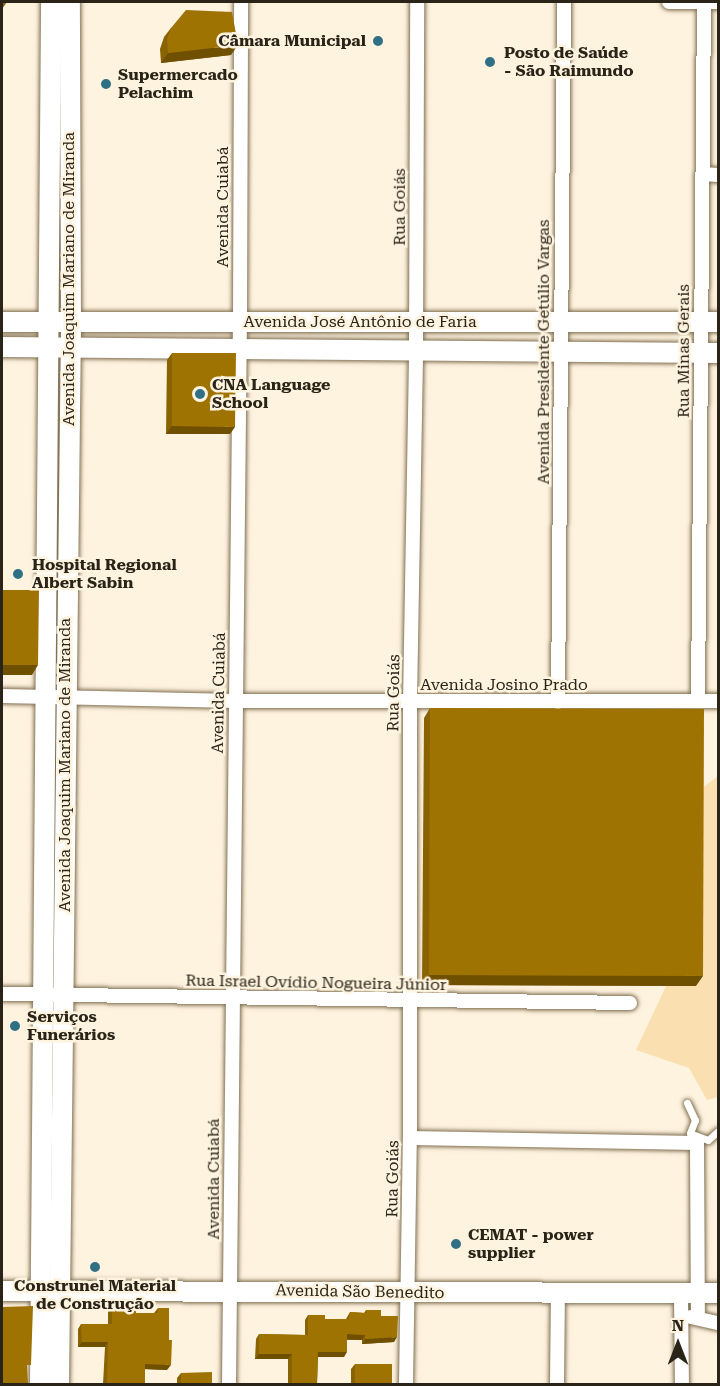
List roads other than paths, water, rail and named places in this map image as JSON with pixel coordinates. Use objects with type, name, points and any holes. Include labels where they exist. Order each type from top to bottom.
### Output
[{"type":"street","name":"Avenida Joaquim Mariano de Miranda","points":[[40,1384],[41,1153],[53,995],[65,697],[71,322],[60,22],[51,2]]},
{"type":"street","name":"Avenida Joaquim Mariano de Miranda","points":[[58,1384],[61,1153],[53,995],[44,697],[45,578],[49,347],[60,22],[70,2]]},
{"type":"street","name":"Avenida Cuiabá","points":[[229,1384],[241,2]]},
{"type":"street","name":"Rua Goiás","points":[[406,1384],[410,1138],[410,701],[417,322],[417,2]]},
{"type":"street","name":"Avenida Presidente Getúlio Vargas","points":[[558,702],[564,2]]},
{"type":"street","points":[[669,2],[709,2]]},
{"type":"street","name":"Rua Minas Gerais","points":[[698,701],[710,353],[703,174],[709,2]]},
{"type":"street","points":[[703,174],[718,175]]},
{"type":"street","name":"Avenida José Antônio de Faria","points":[[2,322],[240,321],[561,324],[710,322]]},
{"type":"street","name":"Avenida José Antônio de Faria","points":[[2,347],[710,353]]},
{"type":"street","points":[[45,578],[66,577]]},
{"type":"street","name":"Avenida Josino Prado","points":[[2,696],[236,701],[718,701]]},
{"type":"street","name":"Rua Israel Ovídio Nogueira Júnior","points":[[2,994],[630,1004]]},
{"type":"street","points":[[410,1138],[694,1138],[690,1294],[698,1318]]},
{"type":"street","points":[[41,1153],[61,1153]]},
{"type":"street","name":"Avenida São Benedito","points":[[2,1291],[718,1293]]},
{"type":"street","points":[[557,1384],[558,1294]]},
{"type":"street","points":[[682,1384],[681,1314],[690,1294]]},
{"type":"street","points":[[681,1314],[718,1323]]},
{"type":"lane","points":[[687,1103],[694,1120],[694,1138],[708,1140],[718,1131]]},
{"type":"place","name":"Câmara Municipal","points":[[378,41]]},
{"type":"place","name":"Posto de Saúde - São Raimundo","points":[[490,62]]},
{"type":"place","name":"Supermercado Pelachim","points":[[106,84]]},
{"type":"place","name":"CNA Language School","points":[[200,394]]},
{"type":"place","name":"Hospital Regional Albert Sabin","points":[[18,574]]},
{"type":"place","name":"Serviços Funerários","points":[[15,1026]]},
{"type":"place","name":"CEMAT - power supplier","points":[[456,1244]]},
{"type":"place","name":"Construnel Material de Construção","points":[[95,1267]]}]
